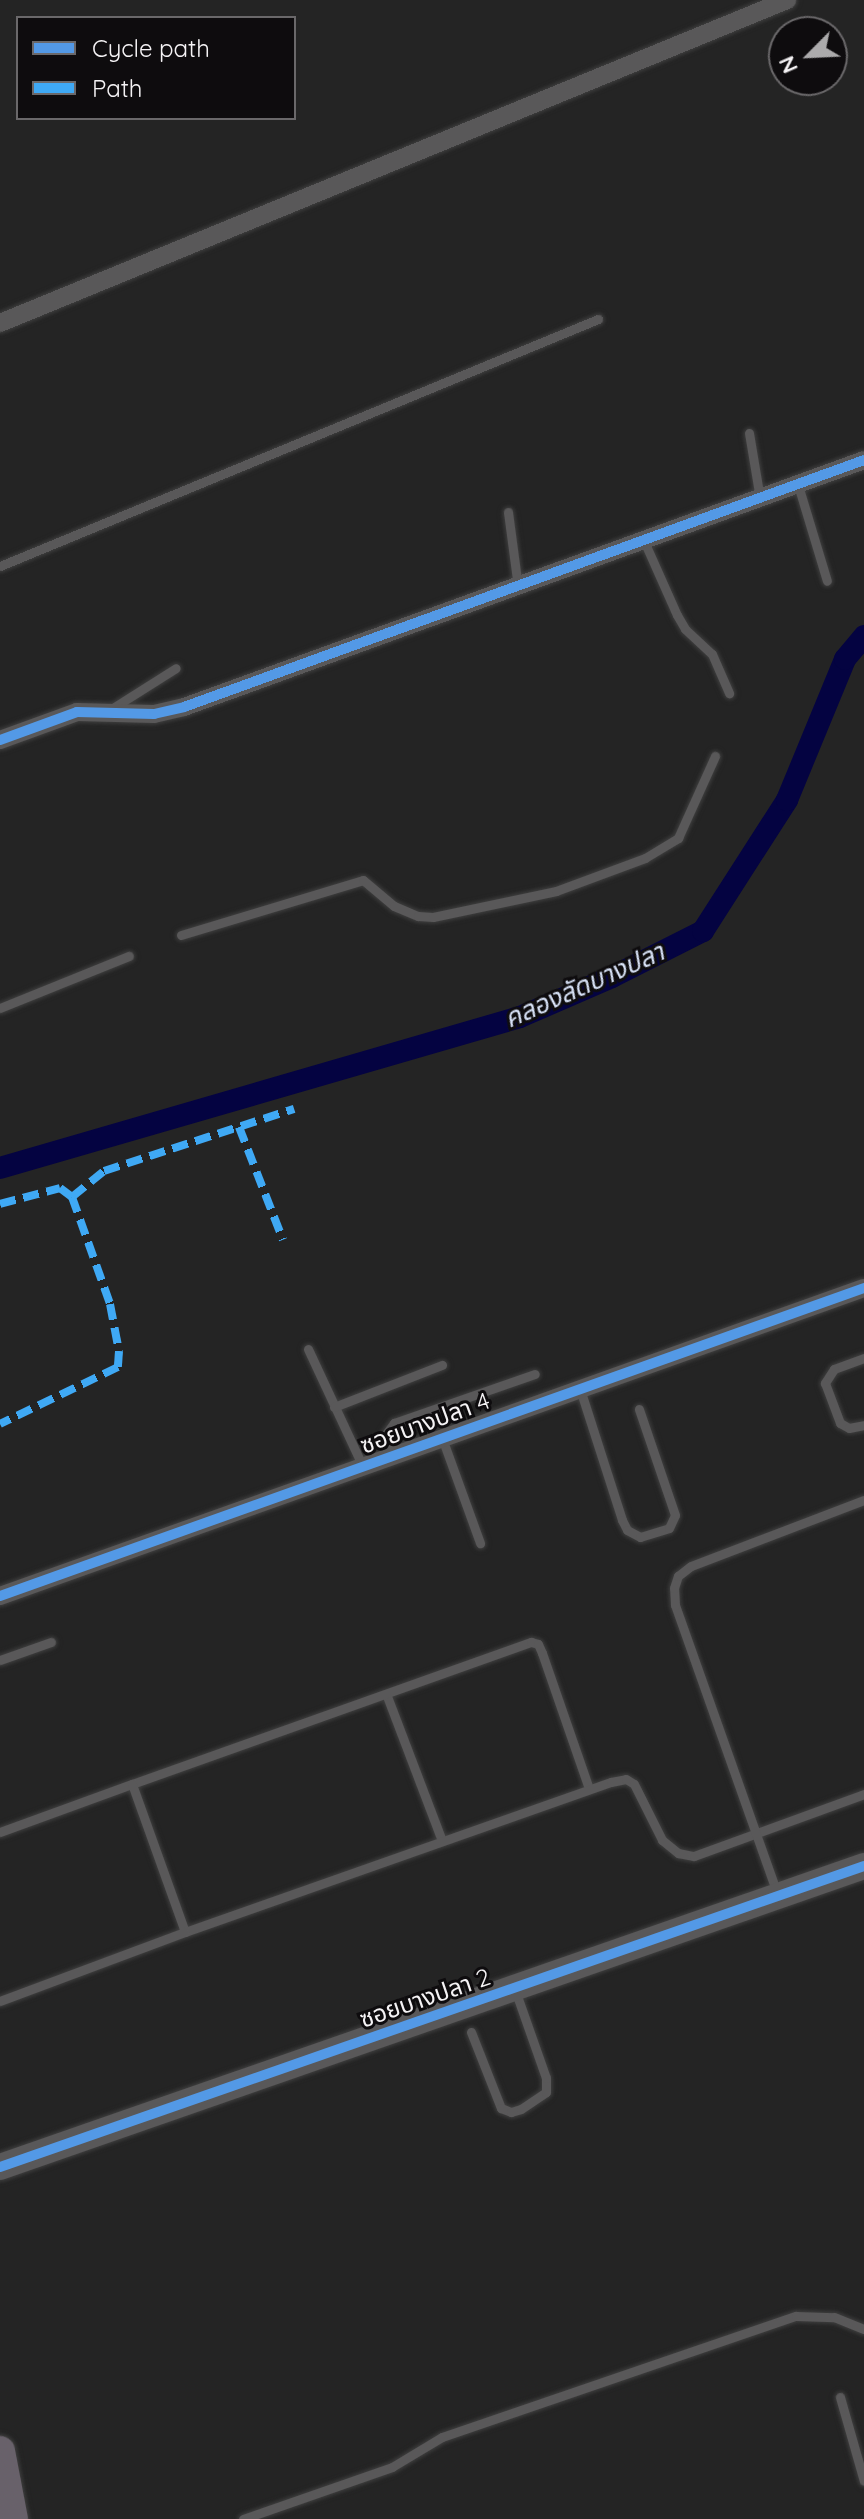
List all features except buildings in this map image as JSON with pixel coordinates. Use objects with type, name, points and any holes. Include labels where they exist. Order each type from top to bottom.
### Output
[{"type":"main road","points":[[0,2451],[13,2519]]},
{"type":"street","points":[[0,323],[787,0]]},
{"type":"street","points":[[0,740],[77,712],[154,714],[184,707],[864,460]]},
{"type":"street","name":"ซอยบางปลา 4","points":[[0,1596],[864,1288]]},
{"type":"street","name":"ซอยบางปลา 2","points":[[0,2167],[864,1866]]},
{"type":"lane","points":[[0,566],[598,319]]},
{"type":"lane","points":[[749,433],[760,499]]},
{"type":"lane","points":[[798,485],[827,581]]},
{"type":"lane","points":[[508,512],[518,587]]},
{"type":"lane","points":[[644,541],[681,622],[712,654],[729,693]]},
{"type":"lane","points":[[105,713],[176,668]]},
{"type":"lane","points":[[181,935],[363,880],[394,906],[418,916],[433,917],[556,891],[645,858],[678,838],[715,756]]},
{"type":"lane","points":[[0,1008],[129,956]]},
{"type":"lane","points":[[308,1349],[363,1467]]},
{"type":"lane","points":[[864,1358],[834,1369],[825,1383],[840,1423],[849,1428],[864,1425]]},
{"type":"lane","points":[[334,1407],[442,1365]]},
{"type":"lane","points":[[395,1455],[386,1434],[394,1423],[535,1374]]},
{"type":"lane","points":[[580,1389],[622,1520],[627,1530],[640,1537],[669,1528],[675,1515],[639,1409]]},
{"type":"lane","points":[[442,1438],[480,1543]]},
{"type":"lane","points":[[778,1896],[675,1605],[674,1588],[678,1576],[691,1566],[864,1500]]},
{"type":"lane","points":[[0,1660],[51,1642]]},
{"type":"lane","points":[[0,1832],[387,1696],[519,1645],[538,1644],[589,1789]]},
{"type":"lane","points":[[387,1696],[442,1841]]},
{"type":"lane","points":[[0,2001],[185,1932],[589,1789],[626,1779],[634,1784],[662,1840],[678,1853],[694,1856],[864,1794]]},
{"type":"lane","points":[[132,1784],[185,1932]]},
{"type":"lane","points":[[471,2032],[501,2108],[511,2112],[521,2109],[546,2092],[546,2078],[514,1988]]},
{"type":"lane","points":[[243,2519],[392,2467],[442,2437],[796,2316],[834,2317],[864,2329]]},
{"type":"lane","points":[[840,2397],[864,2481]]},
{"type":"waterway","name":"คลองลัดบางปลา","points":[[0,1168],[520,1017],[612,977],[703,931],[787,800],[845,659],[864,636]]},
{"type":"marked path","points":[[72,1197],[104,1171],[294,1109]]},
{"type":"marked path","points":[[239,1127],[283,1240]]},
{"type":"marked path","points":[[0,1204],[60,1188],[72,1197],[110,1304],[119,1351],[118,1367],[0,1424]]},
{"type":"cycle path","points":[[0,740],[77,712],[154,714],[184,707],[864,460]]},
{"type":"cycle path","points":[[0,1596],[864,1288]]},
{"type":"cycle path","points":[[0,2167],[864,1866]]}]
